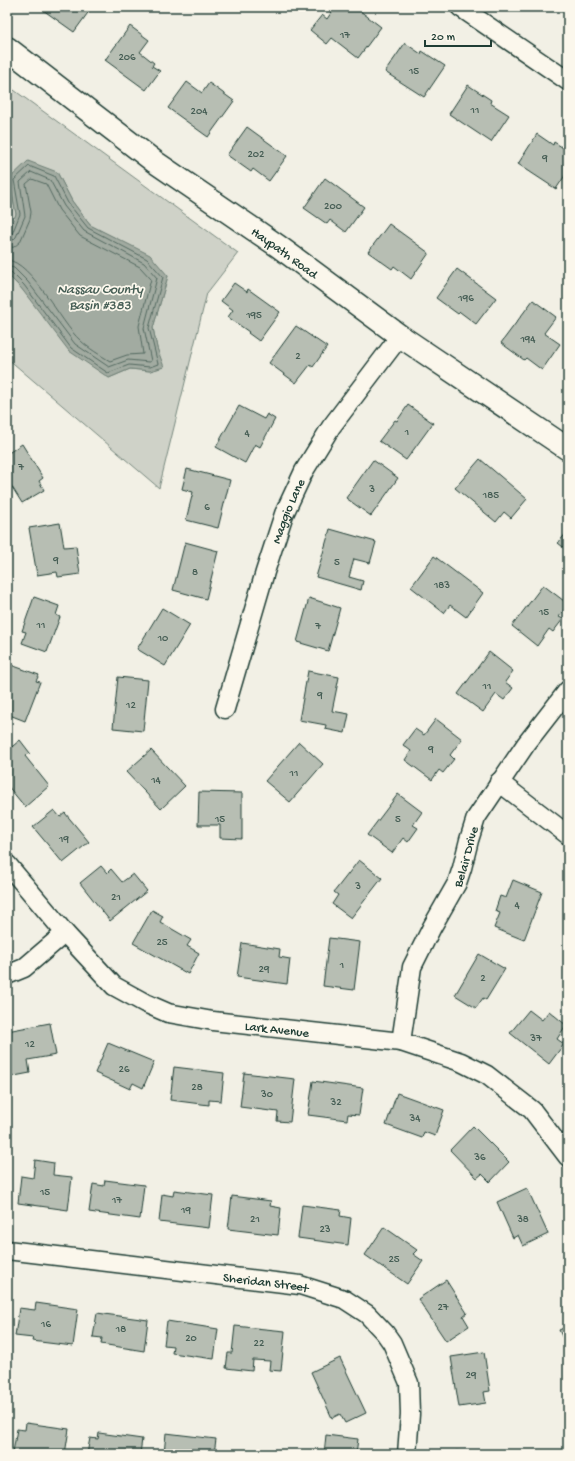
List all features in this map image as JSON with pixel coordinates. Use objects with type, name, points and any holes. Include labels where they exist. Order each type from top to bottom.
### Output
[{"type":"street","points":[[460,7],[567,79]]},
{"type":"street","name":"Haypath Road","points":[[7,48],[155,162],[278,246],[400,336],[568,449]]},
{"type":"street","name":"Maggio Lane","points":[[225,709],[265,572],[284,514],[304,471],[331,427],[400,336]]},
{"type":"street","name":"Belair Drive","points":[[401,1042],[412,967],[456,883],[462,868],[468,840],[476,818],[526,744],[568,690]]},
{"type":"street","points":[[499,782],[568,835]]},
{"type":"street","name":"Lark Avenue","points":[[7,864],[65,933],[114,986],[145,1003],[168,1013],[213,1021],[401,1042],[461,1062],[487,1075],[532,1110],[567,1154]]},
{"type":"street","points":[[7,975],[24,968],[65,933]]},
{"type":"street","name":"Sheridan Street","points":[[7,1250],[300,1285],[344,1299],[367,1314],[385,1333],[392,1343],[409,1383],[410,1414],[407,1454]]},
{"type":"shaded area","points":[[7,85],[238,253],[207,293],[159,488],[7,358],[7,274],[109,378],[130,369],[150,371],[163,367],[153,328],[168,276],[115,238],[90,225],[72,201],[57,172],[9,179],[16,214],[7,237]]},
{"type":"water","name":"Nassau County Basin #383","points":[[28,161],[57,172],[72,201],[90,225],[150,255],[168,276],[153,328],[157,348],[164,367],[150,371],[130,369],[109,378],[69,351],[21,288],[7,274],[7,237],[16,214],[9,179]]},
{"type":"building","points":[[44,7],[85,7],[90,10],[74,32],[43,10]]},
{"type":"building","points":[[335,7],[355,7],[381,27],[358,58],[332,38],[327,44],[310,30],[322,15],[327,19]]},
{"type":"building","points":[[130,26],[149,40],[140,52],[154,63],[152,66],[160,71],[146,90],[105,60]]},
{"type":"building","points":[[405,43],[421,54],[422,51],[445,66],[424,97],[385,72]]},
{"type":"building","points":[[187,82],[202,93],[209,83],[234,101],[208,137],[168,108]]},
{"type":"building","points":[[468,85],[491,100],[490,103],[509,115],[491,142],[449,114]]},
{"type":"building","points":[[247,127],[287,156],[269,181],[253,169],[251,172],[227,155]]},
{"type":"building","points":[[537,134],[553,145],[554,142],[568,151],[568,171],[556,189],[518,164]]},
{"type":"building","points":[[325,178],[364,207],[346,232],[330,220],[327,224],[304,208]]},
{"type":"building","points":[[389,224],[429,253],[411,279],[394,266],[392,269],[368,252]]},
{"type":"building","points":[[457,269],[496,298],[476,324],[460,312],[458,314],[436,298]]},
{"type":"building","points":[[234,283],[247,292],[248,289],[280,312],[259,341],[228,317],[233,310],[221,301]]},
{"type":"building","points":[[533,300],[556,317],[544,333],[560,344],[542,370],[526,358],[524,360],[501,343]]},
{"type":"building","points":[[296,326],[327,347],[313,367],[310,365],[296,383],[269,363]]},
{"type":"building","points":[[408,405],[433,423],[406,460],[379,441],[395,420],[397,421]]},
{"type":"building","points":[[239,406],[264,419],[267,414],[275,419],[260,447],[255,444],[245,463],[216,447]]},
{"type":"building","points":[[22,444],[43,478],[39,481],[44,490],[22,503],[7,479],[7,454]]},
{"type":"building","points":[[480,459],[527,499],[511,518],[504,512],[496,522],[455,488]]},
{"type":"building","points":[[373,460],[398,478],[371,516],[346,498]]},
{"type":"building","points":[[187,469],[230,480],[218,528],[186,520],[193,492],[182,489]]},
{"type":"building","points":[[60,523],[64,547],[76,546],[80,574],[58,577],[57,572],[37,575],[29,528]]},
{"type":"building","points":[[330,529],[376,542],[370,563],[354,559],[349,577],[363,581],[361,590],[316,577]]},
{"type":"building","points":[[568,531],[568,551],[558,543]]},
{"type":"building","points":[[185,542],[218,551],[206,599],[173,590]]},
{"type":"building","points":[[434,556],[483,593],[466,617],[450,605],[444,613],[411,587]]},
{"type":"building","points":[[543,585],[568,604],[559,617],[563,619],[553,632],[549,629],[537,646],[512,626]]},
{"type":"building","points":[[34,597],[59,606],[56,615],[60,617],[47,652],[22,643],[26,632],[22,631]]},
{"type":"building","points":[[309,598],[340,608],[328,651],[297,642]]},
{"type":"building","points":[[162,608],[190,625],[165,666],[137,649]]},
{"type":"building","points":[[489,652],[513,671],[505,682],[513,688],[504,700],[496,694],[483,712],[458,694]]},
{"type":"building","points":[[11,665],[39,675],[36,681],[40,682],[25,721],[7,714],[7,677]]},
{"type":"building","points":[[308,671],[339,677],[332,711],[349,714],[345,733],[325,729],[326,725],[299,720]]},
{"type":"building","points":[[118,677],[148,680],[143,731],[113,728]]},
{"type":"building","points":[[436,719],[462,739],[450,755],[454,759],[443,773],[439,770],[432,780],[405,760],[411,751],[403,745],[415,729],[424,735]]},
{"type":"building","points":[[20,740],[30,753],[25,756],[49,786],[25,807],[7,785],[7,751]]},
{"type":"building","points":[[299,742],[323,764],[290,802],[265,781]]},
{"type":"building","points":[[151,750],[185,786],[161,809],[126,772]]},
{"type":"building","points":[[199,792],[242,793],[242,839],[220,838],[220,825],[198,825]]},
{"type":"building","points":[[398,794],[422,812],[413,825],[418,828],[408,842],[403,838],[392,853],[367,835]]},
{"type":"building","points":[[54,810],[60,817],[65,813],[89,842],[63,863],[33,827]]},
{"type":"building","points":[[359,860],[382,878],[351,918],[332,904],[338,895],[334,892]]},
{"type":"building","points":[[101,866],[107,873],[111,869],[122,882],[133,874],[147,891],[110,921],[80,883]]},
{"type":"building","points":[[513,880],[542,892],[524,940],[494,928],[500,913],[495,911],[500,896],[506,898]]},
{"type":"building","points":[[152,910],[163,916],[160,922],[191,940],[187,946],[199,953],[188,974],[133,943]]},
{"type":"building","points":[[329,938],[360,942],[354,990],[323,986]]},
{"type":"building","points":[[242,943],[280,949],[279,957],[290,959],[287,984],[237,977]]},
{"type":"building","points":[[479,954],[505,969],[486,1000],[483,998],[476,1008],[455,995]]},
{"type":"building","points":[[529,1010],[542,1020],[549,1011],[566,1025],[557,1039],[564,1044],[549,1064],[510,1033]]},
{"type":"building","points":[[50,1023],[56,1055],[28,1060],[30,1073],[9,1077],[7,1067],[7,1031]]},
{"type":"building","points":[[108,1043],[154,1062],[143,1088],[133,1083],[130,1089],[95,1073]]},
{"type":"building","points":[[174,1067],[224,1073],[221,1101],[209,1100],[209,1105],[170,1100]]},
{"type":"building","points":[[244,1073],[295,1079],[290,1122],[277,1121],[278,1112],[240,1107]]},
{"type":"building","points":[[313,1081],[363,1088],[359,1115],[348,1114],[347,1120],[308,1115]]},
{"type":"building","points":[[397,1093],[444,1110],[435,1136],[424,1132],[422,1138],[386,1125]]},
{"type":"building","points":[[473,1126],[509,1162],[490,1182],[482,1174],[477,1178],[450,1150]]},
{"type":"building","points":[[35,1160],[54,1163],[53,1175],[72,1177],[68,1210],[18,1203],[21,1176],[33,1178]]},
{"type":"building","points":[[105,1180],[144,1185],[140,1219],[89,1212],[93,1184],[104,1186]]},
{"type":"building","points":[[527,1188],[548,1234],[523,1246],[518,1235],[513,1238],[497,1202]]},
{"type":"building","points":[[174,1190],[213,1195],[209,1228],[159,1222],[162,1194],[173,1196]]},
{"type":"building","points":[[232,1196],[271,1201],[270,1206],[281,1208],[278,1235],[228,1229]]},
{"type":"building","points":[[302,1205],[341,1210],[340,1216],[351,1218],[348,1245],[298,1238]]},
{"type":"building","points":[[384,1227],[417,1250],[413,1254],[423,1261],[407,1284],[365,1255]]},
{"type":"building","points":[[446,1280],[467,1313],[463,1316],[469,1326],[446,1341],[418,1299]]},
{"type":"building","points":[[36,1303],[78,1309],[73,1346],[32,1341],[33,1338],[15,1336],[19,1308],[35,1310]]},
{"type":"building","points":[[97,1313],[148,1320],[144,1351],[101,1344],[102,1338],[93,1337]]},
{"type":"building","points":[[167,1321],[218,1329],[214,1359],[172,1353],[173,1346],[164,1345]]},
{"type":"building","points":[[235,1326],[285,1331],[281,1371],[269,1370],[270,1361],[253,1360],[252,1371],[226,1368],[228,1353],[232,1353]]},
{"type":"building","points":[[568,1326],[568,1349],[559,1330]]},
{"type":"building","points":[[484,1352],[490,1391],[484,1392],[486,1403],[459,1407],[451,1357]]},
{"type":"building","points":[[340,1358],[366,1413],[345,1423],[340,1414],[332,1418],[311,1372]]},
{"type":"building","points":[[26,1423],[69,1429],[65,1454],[25,1454],[13,1452],[17,1429],[25,1430]]},
{"type":"building","points":[[99,1433],[142,1439],[140,1454],[87,1454],[90,1438],[98,1439]]},
{"type":"building","points":[[166,1433],[216,1439],[214,1454],[164,1454]]},
{"type":"building","points":[[326,1435],[358,1439],[356,1454],[324,1454]]},
{"type":"building","points":[[248,1451],[273,1454],[248,1454]]},
{"type":"building","points":[[456,1451],[480,1454],[456,1454]]}]
